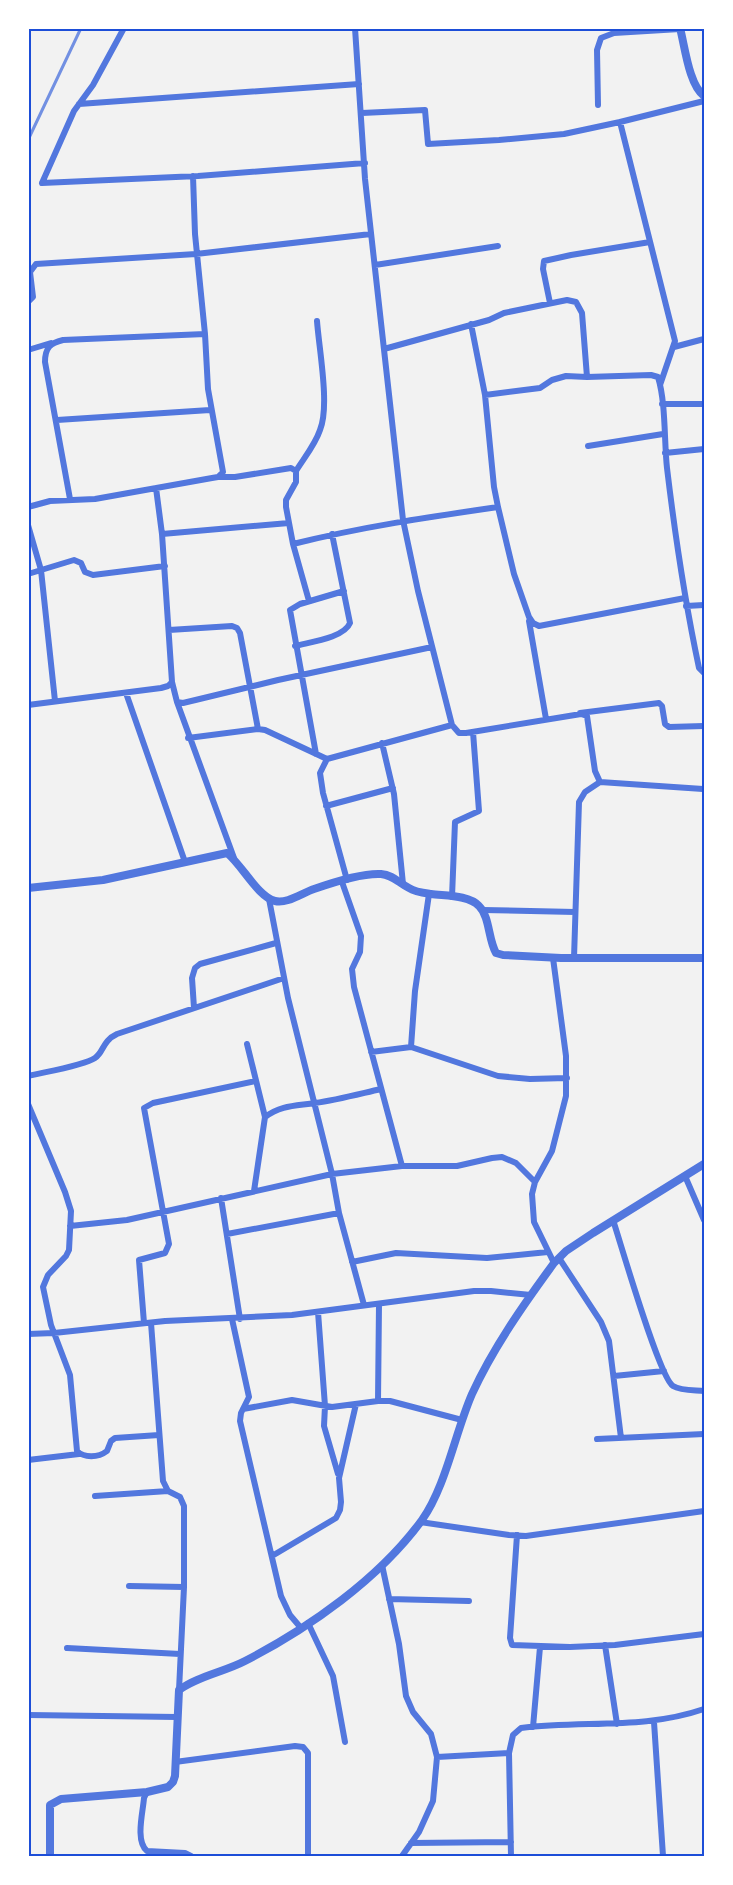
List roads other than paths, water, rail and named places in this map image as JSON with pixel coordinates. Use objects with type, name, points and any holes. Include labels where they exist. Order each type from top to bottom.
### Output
[{"type":"street","points":[[124,28],[93,85],[70,121],[42,183],[193,176],[365,163]]},
{"type":"street","points":[[355,28],[371,234],[403,520],[452,725],[459,733],[473,732],[573,714],[659,703],[662,706],[665,724],[669,728],[705,726]]},
{"type":"street","points":[[598,105],[598,42],[601,28]]},
{"type":"street","points":[[362,112],[425,110],[428,144],[564,134],[704,101],[693,80],[680,29],[614,33],[601,38],[598,42]]},
{"type":"street","points":[[79,104],[359,84]]},
{"type":"street","points":[[620,122],[673,332],[674,347],[660,385]]},
{"type":"street","points":[[193,176],[196,254],[205,334],[210,410],[223,472],[218,477]]},
{"type":"street","points":[[28,302],[33,297],[30,272],[36,264],[196,254],[371,234]]},
{"type":"street","points":[[550,303],[543,269],[544,261],[650,242]]},
{"type":"street","points":[[375,265],[498,246]]},
{"type":"street","points":[[384,348],[489,320],[504,313],[567,300],[576,302],[582,312],[587,377]]},
{"type":"street","points":[[309,601],[293,544],[286,500],[296,482],[296,471],[320,432],[322,424],[324,407],[317,321]]},
{"type":"street","points":[[471,324],[485,395],[498,507],[514,574],[529,617],[546,719]]},
{"type":"street","points":[[28,350],[63,340],[205,334]]},
{"type":"street","points":[[674,347],[705,339]]},
{"type":"street","points":[[52,343],[45,351],[45,362],[70,499]]},
{"type":"street","points":[[485,395],[540,388],[552,380],[566,376],[651,375],[658,377],[665,453],[686,606],[699,668],[705,673]]},
{"type":"street","points":[[662,404],[705,404]]},
{"type":"street","points":[[57,420],[210,410]]},
{"type":"street","points":[[588,446],[663,434]]},
{"type":"street","points":[[665,453],[705,449]]},
{"type":"street","points":[[28,507],[50,501],[95,499],[218,477],[243,476],[291,468],[296,471]]},
{"type":"street","points":[[156,488],[165,566],[172,682],[189,738],[234,859]]},
{"type":"street","points":[[293,544],[403,520],[498,507]]},
{"type":"street","points":[[162,534],[289,523]]},
{"type":"street","points":[[28,525],[41,570],[55,701]]},
{"type":"street","points":[[295,646],[338,634],[348,628],[350,623],[332,534]]},
{"type":"street","points":[[28,574],[74,560],[81,563],[85,572],[93,575],[165,566]]},
{"type":"street","points":[[316,754],[290,610],[309,601],[344,591]]},
{"type":"street","points":[[529,617],[539,626],[685,598]]},
{"type":"street","points":[[686,606],[705,605]]},
{"type":"street","points":[[169,630],[232,626],[237,628],[240,633],[258,729]]},
{"type":"street","points":[[177,702],[183,703],[432,647]]},
{"type":"street","points":[[28,705],[160,688],[172,682]]},
{"type":"street","points":[[126,693],[185,862]]},
{"type":"street","points":[[573,714],[586,716],[595,771],[600,782]]},
{"type":"street","points":[[189,738],[265,729],[327,759],[452,725]]},
{"type":"street","points":[[452,897],[455,822],[479,811],[473,732]]},
{"type":"street","points":[[382,743],[393,788],[403,884]]},
{"type":"street","points":[[327,759],[320,773],[326,806],[344,881],[361,936],[360,952],[352,969],[354,987],[402,1166]]},
{"type":"street","points":[[574,958],[579,802],[585,792],[600,782],[703,789]]},
{"type":"street","points":[[326,806],[393,788]]},
{"type":"street","points":[[28,888],[103,880],[227,853],[269,899],[278,902],[344,881],[382,874],[396,879],[416,892],[477,903],[483,910],[496,953],[503,955],[553,958],[705,958]]},
{"type":"street","points":[[411,1047],[415,991],[429,894]]},
{"type":"street","points":[[269,899],[284,978],[332,1174],[339,1213],[364,1305]]},
{"type":"street","points":[[28,910],[28,940]]},
{"type":"street","points":[[483,910],[575,912]]},
{"type":"street","points":[[194,1008],[192,978],[195,968],[200,964],[276,943]]},
{"type":"street","points":[[553,958],[564,1038],[566,1096],[552,1151],[535,1182],[532,1194],[534,1222],[548,1252],[606,1331],[621,1438]]},
{"type":"street","points":[[28,1076],[90,1061],[99,1055],[104,1043],[117,1034],[284,978]]},
{"type":"street","points":[[247,1044],[265,1117],[254,1191]]},
{"type":"street","points":[[371,1052],[411,1047],[498,1076],[530,1079],[567,1078]]},
{"type":"street","points":[[168,1491],[163,1481],[148,1323],[139,1260],[165,1253],[168,1249],[144,1108],[153,1103],[256,1081]]},
{"type":"street","points":[[265,1117],[282,1107],[381,1089]]},
{"type":"street","points":[[28,1104],[65,1191],[71,1211],[69,1250],[66,1257],[48,1275],[43,1287],[54,1334],[70,1375],[79,1454]]},
{"type":"street","points":[[70,1226],[116,1222],[162,1213],[332,1174],[402,1166],[457,1166],[502,1157],[516,1164],[535,1182]]},
{"type":"street","points":[[178,1690],[185,1685],[236,1665],[305,1626],[344,1598],[382,1565],[420,1522],[433,1503],[462,1420],[486,1364],[556,1260],[613,1220],[705,1164]]},
{"type":"street","points":[[685,1176],[705,1220]]},
{"type":"street","points":[[221,1198],[236,1319],[249,1397],[240,1421],[286,1607],[305,1626],[329,1666],[345,1742]]},
{"type":"street","points":[[227,1234],[339,1213]]},
{"type":"street","points":[[613,1220],[648,1329],[671,1385],[705,1391]]},
{"type":"street","points":[[352,1262],[396,1253],[487,1258],[548,1252]]},
{"type":"street","points":[[28,1334],[54,1334],[148,1323],[318,1312],[474,1291],[531,1296]]},
{"type":"street","points":[[378,1401],[380,1304]]},
{"type":"street","points":[[272,1556],[336,1518],[340,1510],[339,1478],[324,1426],[325,1406],[318,1312]]},
{"type":"street","points":[[614,1376],[664,1371]]},
{"type":"street","points":[[243,1409],[292,1400],[325,1406],[378,1401],[397,1402],[462,1420]]},
{"type":"street","points":[[339,1478],[357,1404]]},
{"type":"street","points":[[597,1439],[705,1434]]},
{"type":"street","points":[[28,1460],[79,1454],[86,1456],[104,1454],[115,1438],[159,1435]]},
{"type":"street","points":[[50,1857],[48,1810],[55,1801],[147,1792],[168,1787],[175,1776],[184,1587],[183,1500],[168,1491],[95,1496]]},
{"type":"street","points":[[420,1522],[517,1535],[542,1534],[705,1511]]},
{"type":"street","points":[[517,1535],[510,1641],[516,1646],[605,1645],[705,1634]]},
{"type":"street","points":[[382,1565],[399,1644],[406,1696],[413,1712],[430,1734],[436,1757],[433,1801],[427,1817],[402,1857]]},
{"type":"street","points":[[129,1586],[184,1587]]},
{"type":"street","points":[[389,1599],[469,1601]]},
{"type":"street","points":[[605,1645],[617,1724]]},
{"type":"street","points":[[533,1727],[540,1647]]},
{"type":"street","points":[[67,1648],[180,1654]]},
{"type":"street","points":[[511,1857],[509,1753],[513,1736],[521,1728],[654,1722],[705,1709]]},
{"type":"street","points":[[28,1715],[177,1717]]},
{"type":"street","points":[[654,1722],[663,1857]]},
{"type":"street","points":[[175,1761],[295,1746],[303,1747],[308,1753],[308,1857]]},
{"type":"street","points":[[436,1757],[509,1753]]},
{"type":"street","points":[[147,1792],[144,1798],[142,1818],[143,1848],[147,1851],[185,1853],[191,1857]]},
{"type":"street","points":[[411,1843],[511,1842]]},
{"type":"railway","points":[[28,140],[81,28]]}]
